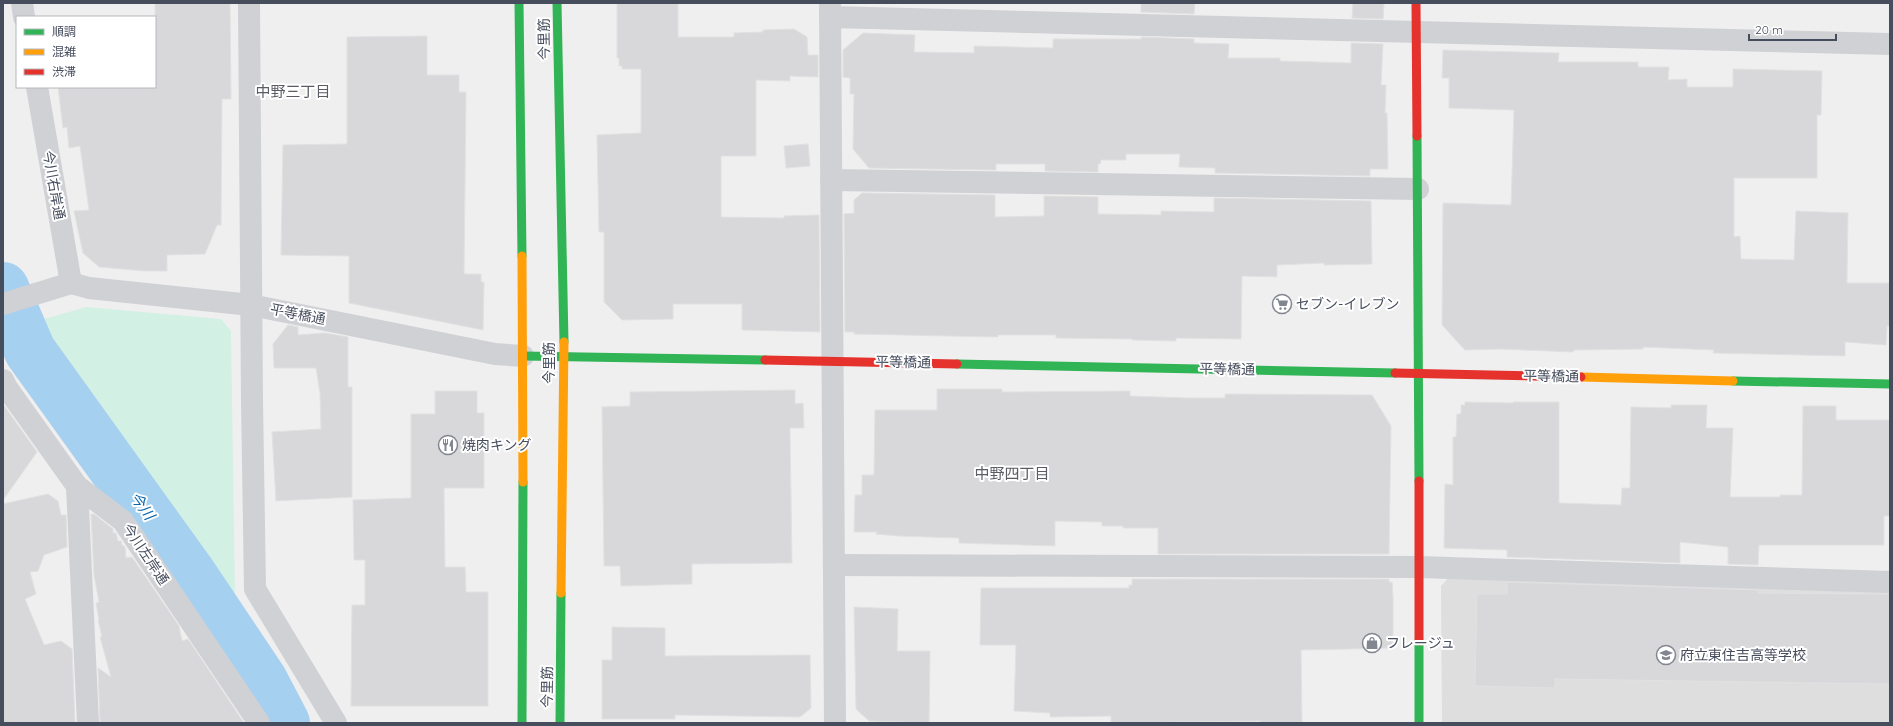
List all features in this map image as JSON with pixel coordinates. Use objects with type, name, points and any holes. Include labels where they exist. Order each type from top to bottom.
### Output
[{"type":"street","points":[[22,3],[24,16]]},
{"type":"street","points":[[249,3],[255,589],[336,723]]},
{"type":"street","name":"今里筋","points":[[519,3],[524,356],[522,723]]},
{"type":"street","name":"今里筋","points":[[558,3],[564,357],[560,723]]},
{"type":"street","points":[[1416,3],[1419,373],[1419,723]]},
{"type":"street","points":[[835,723],[831,360],[830,10],[1417,31],[1890,44]]},
{"type":"street","name":"今川右岸通","points":[[37,88],[71,283]]},
{"type":"street","points":[[831,180],[1418,189]]},
{"type":"street","points":[[3,304],[71,283]]},
{"type":"street","name":"平等橋通","points":[[71,283],[89,288],[251,305],[496,354],[524,356],[831,360],[1890,384]]},
{"type":"street","name":"今川左岸通","points":[[3,380],[6,388],[77,486],[123,521],[259,723]]},
{"type":"street","points":[[77,486],[88,723]]},
{"type":"street","points":[[834,565],[1419,567],[1890,582]]},
{"type":"shaded area","name":"府立東住吉高等学校","points":[[1450,576],[1890,587],[1890,723],[1442,723],[1441,586]]},
{"type":"green space","points":[[86,307],[221,319],[231,331],[235,597],[85,394],[37,321]]},
{"type":"building","points":[[155,3],[230,3],[231,99],[222,99],[221,225],[217,225],[205,254],[167,255],[167,271],[145,271],[99,267],[83,253],[74,211],[89,210],[80,146],[69,148],[67,127],[63,128],[58,88],[156,88]]},
{"type":"building","points":[[617,3],[678,3],[678,37],[734,37],[734,33],[794,29],[807,37],[808,55],[818,55],[818,77],[790,76],[790,81],[756,80],[756,156],[721,156],[721,217],[784,218],[784,216],[819,215],[820,332],[742,330],[742,304],[673,304],[673,319],[622,320],[604,302],[604,232],[599,232],[597,135],[641,133],[641,69],[622,69],[622,66],[619,66],[619,58],[617,58]]},
{"type":"building","points":[[1141,3],[1195,3],[1194,14],[1141,12]]},
{"type":"building","points":[[1353,3],[1384,3],[1383,19],[1352,18]]},
{"type":"building","points":[[863,33],[915,35],[914,52],[974,53],[974,46],[1053,48],[1053,39],[1142,39],[1141,37],[1194,39],[1194,43],[1229,44],[1228,58],[1280,58],[1280,61],[1351,63],[1351,43],[1383,44],[1381,85],[1386,85],[1385,113],[1387,113],[1388,169],[1370,169],[1370,176],[1215,173],[1215,168],[1179,167],[1180,154],[1126,154],[1126,160],[1101,160],[1100,164],[1098,164],[1098,172],[1045,171],[1045,164],[996,164],[996,170],[869,168],[853,149],[854,94],[850,94],[850,78],[843,77],[843,50]]},
{"type":"building","points":[[427,36],[427,75],[459,75],[459,92],[466,92],[464,274],[481,274],[481,282],[484,282],[483,330],[349,303],[349,256],[281,255],[283,145],[347,144],[347,37]]},
{"type":"building","points":[[1443,50],[1559,53],[1558,62],[1638,62],[1638,67],[1669,67],[1668,80],[1687,79],[1687,87],[1733,87],[1733,69],[1822,71],[1821,115],[1817,115],[1817,178],[1734,178],[1734,237],[1740,236],[1741,259],[1794,260],[1796,211],[1848,213],[1847,283],[1890,283],[1890,326],[1887,326],[1886,345],[1845,342],[1845,356],[1713,353],[1714,350],[1643,347],[1643,349],[1574,350],[1573,352],[1498,349],[1465,350],[1442,325],[1443,203],[1511,205],[1514,110],[1449,108],[1449,78],[1442,78]]},
{"type":"building","points":[[808,144],[810,166],[786,168],[784,146]]},
{"type":"building","points":[[862,193],[995,195],[995,217],[1044,216],[1044,196],[1098,197],[1098,214],[1161,215],[1161,211],[1214,212],[1214,198],[1371,201],[1372,264],[1324,265],[1324,263],[1277,265],[1277,277],[1242,276],[1241,339],[1176,338],[1176,341],[1056,338],[1056,335],[998,335],[998,337],[854,334],[854,332],[845,332],[844,214],[854,213],[854,200]]},
{"type":"building","points":[[288,325],[298,327],[298,335],[325,333],[348,337],[348,387],[352,387],[352,497],[276,501],[272,432],[321,429],[320,393],[316,368],[274,368],[273,344]]},
{"type":"building","points":[[937,389],[1002,389],[1002,392],[1130,391],[1130,396],[1187,398],[1225,398],[1225,394],[1372,395],[1391,426],[1389,554],[1158,554],[1158,528],[1123,528],[1123,526],[1102,526],[1102,522],[1055,521],[1055,546],[959,543],[959,538],[898,536],[876,534],[877,532],[854,532],[855,495],[862,495],[862,475],[874,475],[875,410],[937,410]]},
{"type":"building","points":[[795,390],[795,404],[803,403],[804,428],[790,428],[792,563],[692,564],[692,584],[621,586],[620,566],[604,566],[602,407],[630,406],[630,392]]},
{"type":"building","points":[[435,391],[477,391],[477,413],[484,413],[484,488],[444,488],[445,567],[465,567],[466,592],[488,592],[488,706],[351,706],[352,605],[365,605],[365,560],[354,560],[353,500],[411,498],[411,414],[435,414]]},
{"type":"building","points":[[1465,402],[1559,402],[1559,503],[1621,505],[1622,488],[1630,488],[1631,407],[1671,408],[1671,405],[1707,405],[1706,428],[1733,428],[1730,497],[1780,497],[1780,495],[1802,495],[1803,406],[1836,406],[1836,420],[1890,420],[1890,516],[1884,516],[1884,545],[1759,545],[1758,565],[1728,564],[1728,547],[1680,542],[1680,563],[1507,557],[1507,550],[1444,548],[1445,484],[1453,485],[1453,437],[1456,437],[1457,414],[1461,414],[1461,405],[1465,405]]},
{"type":"building","points":[[3,404],[37,452],[3,500]]},
{"type":"building","points":[[48,494],[58,501],[61,515],[66,515],[67,547],[44,555],[38,571],[30,572],[36,594],[25,599],[44,645],[61,641],[72,649],[75,723],[3,723],[3,504]]},
{"type":"building","points":[[91,514],[94,514],[113,529],[113,533],[116,533],[118,541],[121,541],[122,545],[125,547],[126,558],[132,557],[179,626],[182,641],[188,639],[244,723],[100,723],[98,668],[111,677],[100,637],[102,637],[96,603],[99,602],[94,575]]},
{"type":"building","points":[[1132,579],[1389,579],[1389,582],[1392,582],[1393,597],[1393,648],[1301,650],[1302,723],[1260,723],[1260,721],[1111,723],[1111,716],[1050,717],[1050,713],[1014,711],[1016,645],[980,645],[981,588],[1129,588],[1129,585],[1132,585]]},
{"type":"building","name":"府立東住吉高等学校","points":[[1507,582],[1758,590],[1758,593],[1890,594],[1890,684],[1555,679],[1555,688],[1475,686],[1477,594],[1507,594]]},
{"type":"building","points":[[854,607],[898,609],[897,651],[930,651],[929,723],[869,721],[856,709]]},
{"type":"building","points":[[612,627],[665,628],[665,656],[810,655],[811,708],[800,717],[675,715],[675,719],[602,719],[602,660],[612,660]]},
{"type":"waterway","name":"今川","points":[[3,288],[30,351],[191,575],[262,681],[284,723]]},
{"type":"traffic: fast","points":[[519,3],[522,256]]},
{"type":"traffic: fast","points":[[557,3],[564,342]]},
{"type":"traffic: fast","points":[[1417,136],[1419,481]]},
{"type":"traffic: fast","points":[[523,356],[765,360]]},
{"type":"traffic: fast","points":[[957,364],[1395,373]]},
{"type":"traffic: fast","points":[[1733,381],[1890,384]]},
{"type":"traffic: fast","points":[[522,723],[523,482]]},
{"type":"traffic: fast","points":[[560,723],[561,593]]},
{"type":"traffic: fast","points":[[1419,641],[1419,723]]},
{"type":"traffic: slow","points":[[522,256],[523,482]]},
{"type":"traffic: slow","points":[[561,593],[564,342]]},
{"type":"traffic: slow","points":[[1581,377],[1733,381]]},
{"type":"traffic: jam","points":[[1416,3],[1417,136]]},
{"type":"traffic: jam","points":[[765,360],[957,364]]},
{"type":"traffic: jam","points":[[1395,373],[1581,377]]},
{"type":"traffic: jam","points":[[1419,481],[1419,641]]},
{"type":"place","name":"セブン-イレブン","points":[[1282,304]]},
{"type":"place","name":"焼肉キング","points":[[448,445]]},
{"type":"place","name":"フレージュ","points":[[1372,643]]},
{"type":"place","name":"府立東住吉高等学校","points":[[1666,655]]},
{"type":"district","name":"中野三丁目","points":[[293,92]]},
{"type":"district","name":"中野四丁目","points":[[1012,474]]}]
